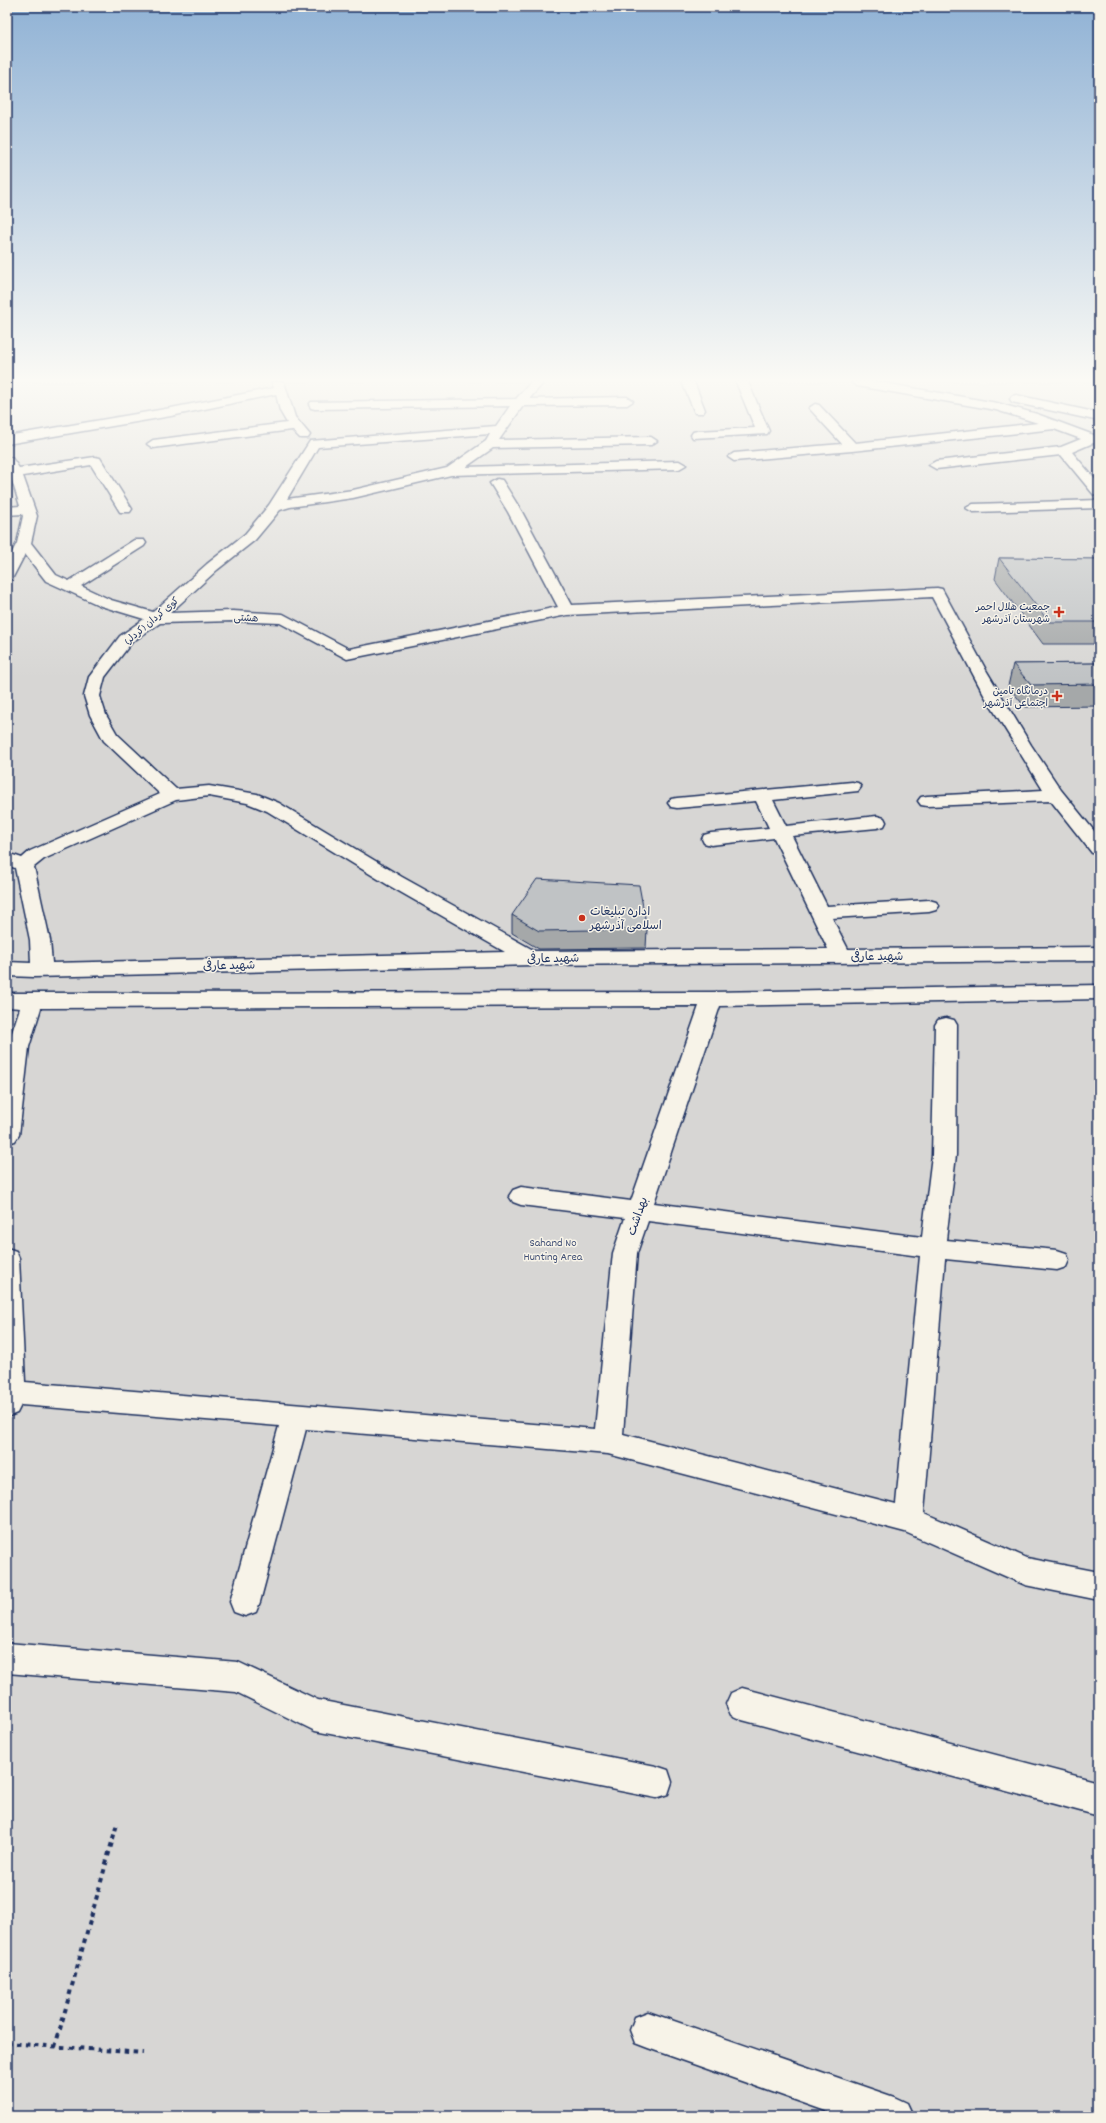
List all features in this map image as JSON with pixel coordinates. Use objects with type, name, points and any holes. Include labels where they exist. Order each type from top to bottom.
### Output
[{"type":"street","points":[[7,576],[24,543],[30,516],[15,481]]},
{"type":"street","points":[[108,481],[125,509]]},
{"type":"street","name":"کوی کردان (کردلر)","points":[[172,795],[110,737],[98,715],[92,696],[97,677],[126,639],[156,618],[212,567],[250,537],[275,507],[291,481]]},
{"type":"street","points":[[275,507],[288,502],[353,494],[406,481]]},
{"type":"street","points":[[1090,481],[1099,492]]},
{"type":"street","points":[[497,483],[515,512],[567,610]]},
{"type":"street","points":[[973,508],[1099,504]]},
{"type":"street","points":[[7,511],[28,509]]},
{"type":"street","name":"هشتی","points":[[24,543],[51,578],[106,603],[156,618],[233,616],[283,619],[347,654],[567,610],[937,592],[976,668],[1056,795]]},
{"type":"street","points":[[70,587],[139,543]]},
{"type":"street","points":[[677,803],[852,787]]},
{"type":"street","points":[[42,969],[40,940],[15,862],[37,855],[172,795],[209,791],[251,798],[273,807],[395,881],[531,958]]},
{"type":"street","points":[[762,795],[778,831],[841,956]]},
{"type":"street","points":[[927,801],[1056,795],[1099,849]]},
{"type":"street","points":[[711,839],[877,822]]},
{"type":"street","points":[[820,913],[930,906]]},
{"type":"street","name":"شهید عارفی","points":[[7,969],[531,958],[1099,954]]},
{"type":"street","points":[[26,1000],[55,996],[64,985],[65,980],[62,975],[42,969],[21,977],[14,986],[15,995],[26,1000],[712,999],[1099,992]]},
{"type":"street","name":"بهداشت","points":[[608,1442],[624,1253],[712,999]]},
{"type":"street","points":[[7,1135],[18,1047],[26,1000]]},
{"type":"street","points":[[909,1520],[933,1248],[944,1155],[944,1063],[946,1025]]},
{"type":"street","points":[[521,1196],[933,1248],[1057,1260]]},
{"type":"street","points":[[7,1258],[9,1397],[296,1416],[608,1442],[909,1520],[1025,1571],[1099,1586]]},
{"type":"street","points":[[245,1602],[296,1416]]},
{"type":"street","points":[[7,1658],[238,1677],[315,1715],[656,1782]]},
{"type":"street","points":[[742,1704],[1099,1799]]},
{"type":"street","points":[[648,2030],[894,2116]]},
{"type":"path","points":[[55,2047],[116,1824]]},
{"type":"path","points":[[7,2043],[143,2054]]},
{"type":"green space","name":"Sahand No Hunting Area","points":[[7,481],[1099,481],[1099,2116],[7,2116]]},
{"type":"building","points":[[999,558],[1099,559],[1099,622],[1049,622]]},
{"type":"building","points":[[1099,663],[1099,684],[1031,685],[1013,664]]},
{"type":"building","points":[[537,879],[639,885],[647,929],[539,931],[512,915]]},
{"type":"place","name":"جمعیت هلال احمر شهرستان آذرشهر","points":[[1059,612]]},
{"type":"place","name":"درمانگاه تامین اجتماعی آذرشهر","points":[[1057,696]]},
{"type":"place","name":"اداره تبلیغات اسلامی آذرشهر","points":[[582,918]]}]
